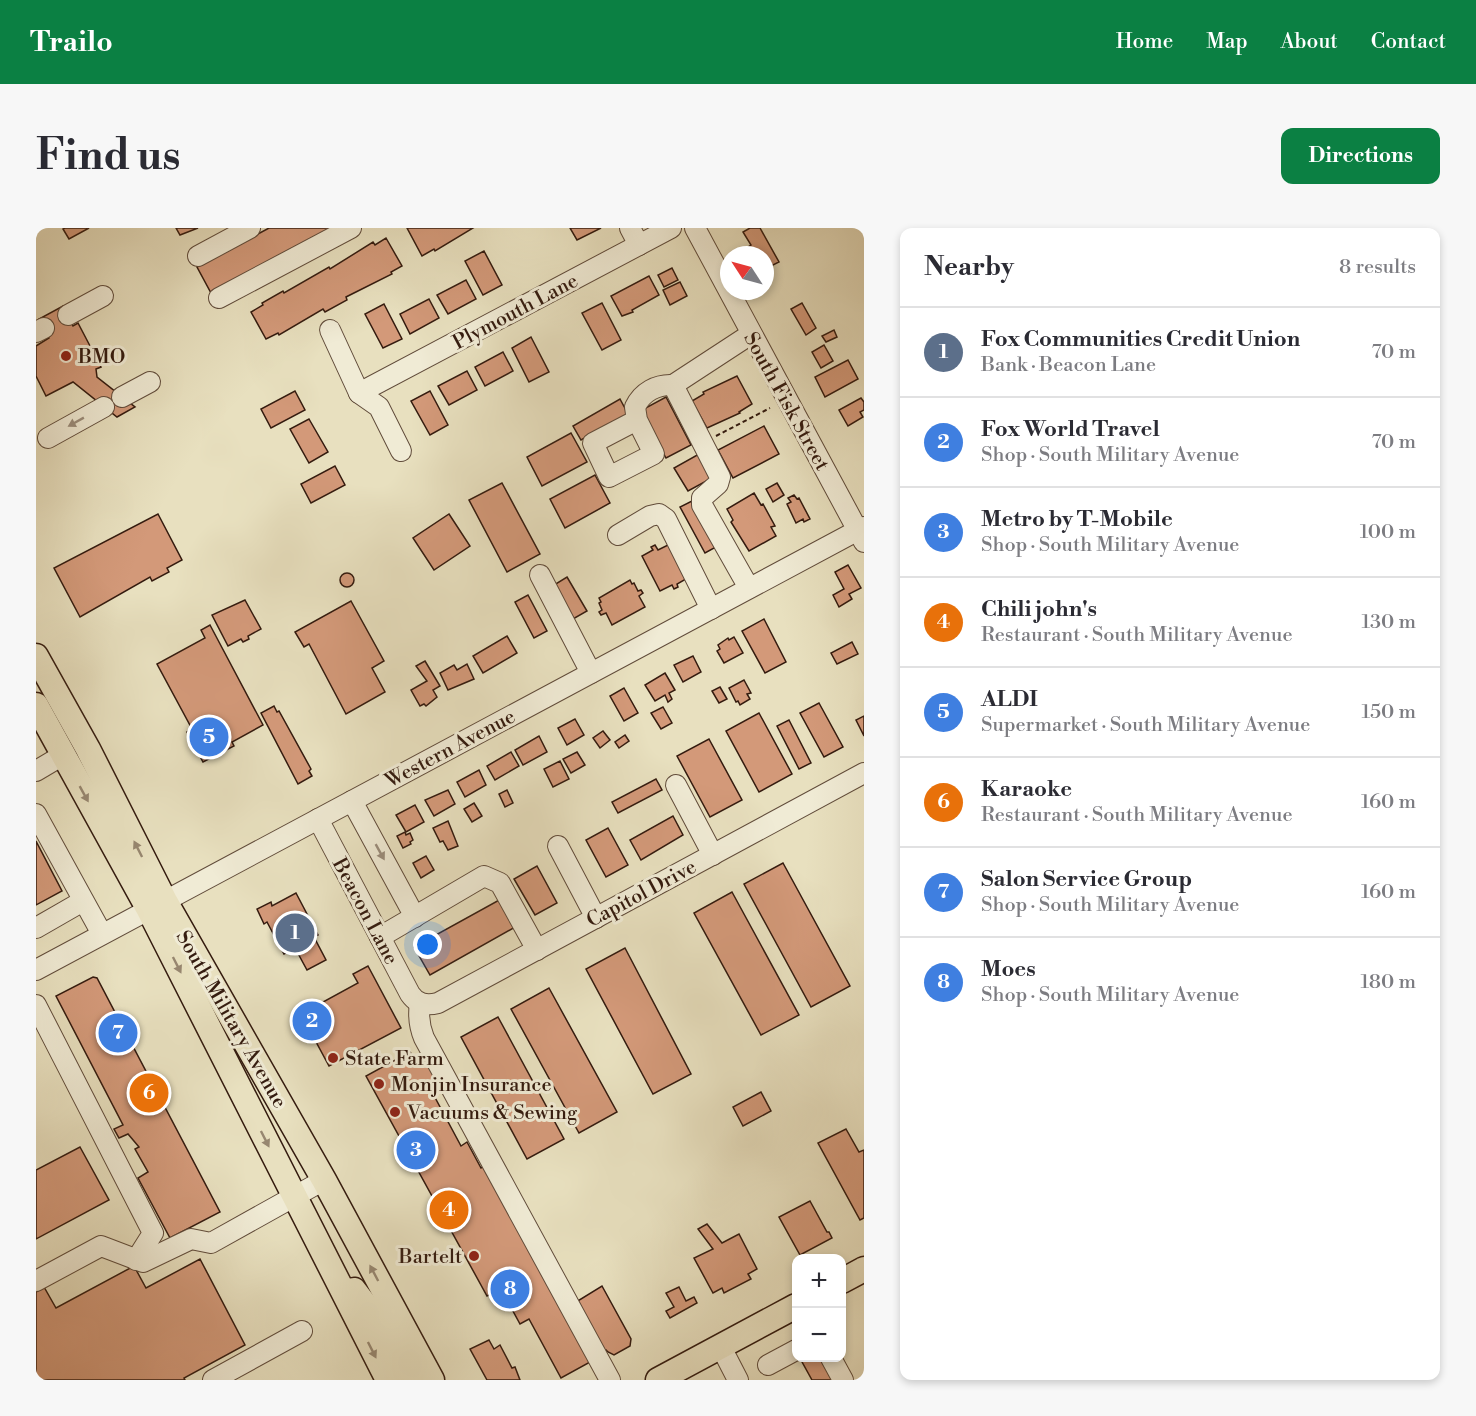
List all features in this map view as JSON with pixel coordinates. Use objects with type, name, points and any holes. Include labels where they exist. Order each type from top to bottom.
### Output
[{"type":"main road","name":"South Military Avenue","points":[[36,656],[88,749],[157,905],[294,1195],[387,1380]]},
{"type":"main road","name":"South Military Avenue","points":[[36,705],[63,756],[157,905],[324,1180],[432,1380]]},
{"type":"main road","points":[[315,1238],[382,1328],[410,1380]]},
{"type":"main road","points":[[846,1279],[864,1269]]},
{"type":"main road","points":[[658,1380],[792,1308]]},
{"type":"street","points":[[198,256],[250,228]]},
{"type":"street","points":[[219,298],[351,228]]},
{"type":"street","name":"Plymouth Lane","points":[[359,393],[634,236],[670,228]]},
{"type":"street","name":"South Fisk Street","points":[[695,228],[862,533]]},
{"type":"street","points":[[68,315],[103,296]]},
{"type":"street","points":[[330,330],[359,393],[379,407],[400,451]]},
{"type":"street","points":[[637,420],[635,407],[643,395],[665,385],[673,385],[751,334]]},
{"type":"street","points":[[122,397],[150,382]]},
{"type":"street","points":[[673,385],[720,477],[718,484],[702,498],[702,505],[749,588]]},
{"type":"street","points":[[48,438],[104,407]]},
{"type":"street","points":[[618,536],[650,516],[659,514],[666,519],[711,609]]},
{"type":"street","name":"Western Avenue","points":[[36,970],[749,588],[862,533]]},
{"type":"street","points":[[540,575],[591,673]]},
{"type":"street","points":[[36,771],[63,756]]},
{"type":"street","name":"Capitol Drive","points":[[419,1002],[429,1005],[438,1003],[864,773]]},
{"type":"street","points":[[676,785],[714,855]]},
{"type":"street","points":[[352,801],[415,917]]},
{"type":"street","points":[[36,814],[102,934]]},
{"type":"street","name":"Beacon Lane","points":[[318,819],[408,992],[419,1002]]},
{"type":"street","points":[[558,846],[596,918]]},
{"type":"street","points":[[380,937],[484,876],[500,883],[537,950]]},
{"type":"street","points":[[36,928],[83,901]]},
{"type":"street","points":[[419,1002],[419,1022],[424,1038],[610,1380]]},
{"type":"street","points":[[36,1005],[153,1233],[136,1260]]},
{"type":"street","points":[[36,1281],[101,1246],[143,1262],[191,1239],[211,1243],[324,1180]]},
{"type":"street","points":[[213,1380],[302,1331]]},
{"type":"street","points":[[721,1347],[738,1380]]},
{"type":"street","points":[[768,1365],[792,1352]]},
{"type":"street","points":[[833,1362],[843,1380]]},
{"type":"path","points":[[702,443],[770,408]]},
{"type":"building","points":[[89,228],[69,239],[63,229]]},
{"type":"building","points":[[176,228],[198,228],[180,235]]},
{"type":"building","points":[[269,228],[333,228],[211,293],[197,267]]},
{"type":"building","points":[[407,228],[473,228],[435,251],[434,249],[422,256]]},
{"type":"building","points":[[570,228],[601,228],[577,240]]},
{"type":"building","points":[[750,228],[760,228],[770,246],[750,246],[743,232]]},
{"type":"building","points":[[386,238],[402,266],[391,272],[392,274],[346,297],[347,300],[325,312],[323,309],[279,335],[278,333],[266,339],[251,312],[283,291],[284,293],[329,267],[330,269],[373,242],[375,245]]},
{"type":"building","points":[[484,251],[502,285],[483,295],[465,261]]},
{"type":"building","points":[[774,253],[779,262],[774,264]]},
{"type":"building","points":[[672,268],[678,280],[664,287],[658,275]]},
{"type":"building","points":[[649,276],[659,295],[632,310],[633,312],[622,316],[611,296]]},
{"type":"building","points":[[466,280],[476,299],[448,314],[437,295]]},
{"type":"building","points":[[680,282],[687,296],[670,305],[663,290]]},
{"type":"building","points":[[429,299],[439,318],[410,334],[400,314]]},
{"type":"building","points":[[602,303],[621,340],[602,350],[582,313]]},
{"type":"building","points":[[802,303],[816,328],[806,335],[791,309]]},
{"type":"building","points":[[384,304],[402,339],[383,348],[365,314]]},
{"type":"building","name":"BMO","points":[[63,306],[73,326],[78,323],[101,367],[96,369],[97,377],[135,407],[117,417],[73,382],[46,396],[36,376],[36,346],[49,338],[39,319]]},
{"type":"building","points":[[834,330],[837,337],[826,342],[822,336]]},
{"type":"building","points":[[531,337],[549,372],[529,382],[512,348]]},
{"type":"building","points":[[824,345],[833,361],[821,368],[812,352]]},
{"type":"building","points":[[503,352],[513,371],[485,386],[475,367]]},
{"type":"building","points":[[848,360],[858,379],[825,397],[815,377]]},
{"type":"building","points":[[467,371],[477,390],[449,405],[438,386]]},
{"type":"building","points":[[737,376],[752,404],[740,413],[707,428],[692,401],[704,394],[703,392]]},
{"type":"building","points":[[295,391],[305,410],[271,428],[261,409]]},
{"type":"building","points":[[430,391],[448,425],[430,435],[411,401]]},
{"type":"building","points":[[666,397],[691,445],[666,458],[640,411]]},
{"type":"building","points":[[861,398],[864,402],[864,410],[860,412],[863,417],[848,426],[839,410]]},
{"type":"building","points":[[620,399],[628,414],[581,440],[573,426]]},
{"type":"building","points":[[309,419],[328,452],[309,463],[290,429]]},
{"type":"building","points":[[764,426],[779,454],[733,478],[718,450]]},
{"type":"building","points":[[571,433],[587,462],[542,486],[527,457]]},
{"type":"building","points":[[699,454],[712,478],[688,491],[674,468]]},
{"type":"building","points":[[335,466],[345,485],[311,503],[301,484]]},
{"type":"building","points":[[595,475],[610,503],[565,528],[550,499]]},
{"type":"building","points":[[502,483],[540,554],[507,572],[469,500]]},
{"type":"building","points":[[777,483],[784,495],[773,502],[766,489]]},
{"type":"building","points":[[754,493],[775,526],[771,527],[776,536],[749,551],[731,522],[733,520],[727,509]]},
{"type":"building","points":[[794,495],[797,499],[799,498],[810,519],[804,522],[803,519],[796,523],[787,504],[791,502],[788,498]]},
{"type":"building","points":[[692,501],[716,547],[705,553],[680,507]]},
{"type":"building","points":[[158,514],[182,560],[167,568],[169,572],[152,581],[150,577],[80,617],[54,568]]},
{"type":"building","points":[[449,514],[470,546],[434,570],[413,538]]},
{"type":"building","points":[[670,544],[686,579],[677,584],[678,587],[674,589],[672,585],[660,591],[642,556],[653,550],[651,547],[655,545],[658,550]]},
{"type":"building","points":[[848,565],[861,588],[849,594],[852,599],[839,607],[833,595],[844,589],[835,572]]},
{"type":"building","points":[[347,573],[352,575],[354,580],[352,585],[347,587],[342,585],[340,580],[342,575]]},
{"type":"building","points":[[567,577],[587,611],[573,619],[554,585]]},
{"type":"building","points":[[630,580],[638,591],[641,590],[643,593],[639,596],[645,607],[612,625],[606,613],[601,615],[599,612],[602,610],[599,598]]},
{"type":"building","points":[[528,595],[547,631],[534,638],[515,602]]},
{"type":"building","points":[[245,600],[261,629],[248,636],[249,639],[243,642],[241,639],[228,646],[212,615]]},
{"type":"building","points":[[351,601],[384,661],[372,668],[385,692],[346,714],[309,644],[304,647],[295,632]]},
{"type":"building","points":[[764,619],[786,662],[765,673],[742,631]]},
{"type":"building","points":[[210,625],[263,725],[232,742],[234,746],[203,762],[187,732],[192,729],[157,664],[205,638],[201,630]]},
{"type":"building","points":[[507,636],[517,653],[483,673],[473,656]]},
{"type":"building","points":[[734,637],[743,653],[724,663],[717,651],[720,649],[718,645]]},
{"type":"building","points":[[852,642],[858,654],[837,664],[831,653]]},
{"type":"building","points":[[693,656],[701,672],[683,682],[674,665]]},
{"type":"building","points":[[425,661],[440,686],[433,690],[437,697],[426,706],[424,704],[420,706],[411,690],[427,681],[416,666]]},
{"type":"building","points":[[467,664],[474,679],[448,690],[440,673],[454,665],[457,670]]},
{"type":"building","points":[[665,673],[675,690],[669,693],[672,699],[668,702],[665,695],[655,701],[645,685]]},
{"type":"building","points":[[744,680],[751,693],[747,694],[750,699],[740,705],[729,688]]},
{"type":"building","points":[[720,687],[727,699],[719,703],[712,691]]},
{"type":"building","points":[[624,688],[638,713],[624,721],[610,696]]},
{"type":"building","points":[[819,703],[843,747],[824,757],[800,713]]},
{"type":"building","points":[[274,706],[311,769],[309,771],[312,776],[298,784],[261,713]]},
{"type":"building","points":[[663,707],[672,723],[661,729],[651,713]]},
{"type":"building","points":[[759,713],[792,774],[759,792],[726,731]]},
{"type":"building","points":[[864,716],[864,736],[856,720]]},
{"type":"building","points":[[575,719],[584,735],[567,745],[558,728]]},
{"type":"building","points":[[789,720],[811,763],[799,769],[777,726]]},
{"type":"building","points":[[603,731],[610,740],[600,748],[593,738]]},
{"type":"building","points":[[625,735],[629,741],[619,748],[615,742]]},
{"type":"building","points":[[539,736],[547,752],[523,765],[515,750]]},
{"type":"building","points":[[709,739],[742,800],[710,817],[677,756]]},
{"type":"building","points":[[511,752],[519,766],[495,780],[487,766]]},
{"type":"building","points":[[577,752],[585,765],[571,773],[563,759]]},
{"type":"building","points":[[560,761],[569,779],[553,787],[544,769]]},
{"type":"building","points":[[479,770],[486,785],[465,797],[457,782]]},
{"type":"building","points":[[656,779],[662,790],[618,813],[612,802]]},
{"type":"building","points":[[448,790],[455,804],[434,816],[425,800]]},
{"type":"building","points":[[507,790],[513,803],[505,807],[499,794]]},
{"type":"building","points":[[474,803],[482,816],[472,822],[464,809]]},
{"type":"building","points":[[415,805],[424,822],[406,832],[396,815]]},
{"type":"building","points":[[673,816],[683,835],[641,860],[630,840]]},
{"type":"building","points":[[448,821],[458,846],[448,850],[443,841],[440,842],[433,828]]},
{"type":"building","points":[[608,828],[628,865],[606,877],[586,840]]},
{"type":"building","points":[[405,832],[406,835],[410,833],[413,840],[411,844],[403,848],[397,836]]},
{"type":"building","points":[[36,841],[62,891],[36,905]]},
{"type":"building","points":[[426,856],[434,870],[421,878],[413,863]]},
{"type":"building","points":[[783,863],[850,986],[811,1007],[744,884]]},
{"type":"building","points":[[537,866],[557,903],[535,915],[514,879]]},
{"type":"building","points":[[732,892],[799,1015],[761,1035],[694,913]]},
{"type":"building","points":[[296,893],[318,935],[314,937],[326,960],[307,970],[295,948],[284,954],[267,922],[264,924],[257,909],[271,902],[272,906]]},
{"type":"building","points":[[501,899],[517,926],[430,975],[414,947]]},
{"type":"building","points":[[625,948],[691,1074],[653,1094],[586,969]]},
{"type":"building","points":[[368,966],[401,1028],[329,1066],[301,1014],[358,983],[353,974]]},
{"type":"building","points":[[93,977],[97,978],[220,1212],[170,1238],[138,1178],[148,1172],[135,1149],[139,1147],[128,1134],[119,1138],[114,1129],[123,1125],[56,996]]},
{"type":"building","points":[[549,988],[617,1112],[579,1133],[511,1009]]},
{"type":"building","points":[[498,1017],[564,1139],[527,1159],[461,1037]]},
{"type":"building","points":[[410,1052],[417,1063],[427,1057],[442,1084],[431,1090],[461,1146],[467,1142],[481,1168],[486,1165],[592,1361],[561,1378],[529,1319],[520,1324],[501,1289],[487,1296],[366,1076]]},
{"type":"building","points":[[761,1092],[771,1111],[743,1126],[733,1107]]},
{"type":"building","points":[[846,1129],[859,1152],[864,1150],[864,1218],[860,1220],[818,1143]]},
{"type":"building","points":[[80,1147],[109,1200],[36,1239],[36,1170]]},
{"type":"building","points":[[810,1201],[832,1238],[799,1254],[779,1217]]},
{"type":"building","points":[[707,1224],[722,1243],[739,1234],[757,1269],[748,1274],[751,1279],[724,1293],[722,1288],[713,1293],[694,1258],[713,1249],[698,1229]]},
{"type":"building","points":[[200,1259],[245,1345],[184,1378],[185,1380],[36,1380],[36,1292],[44,1287],[56,1308],[134,1266],[146,1288]]},
{"type":"building","points":[[602,1286],[631,1339],[630,1346],[614,1355],[606,1350],[603,1352],[576,1302]]},
{"type":"building","points":[[679,1287],[686,1301],[694,1297],[697,1303],[670,1318],[666,1311],[674,1307],[666,1293]]},
{"type":"building","points":[[489,1340],[494,1349],[500,1345],[512,1368],[515,1367],[520,1380],[487,1380],[470,1349]]},
{"type":"building","points":[[802,1362],[828,1362],[838,1380],[812,1380]]},
{"type":"place","name":"BMO","points":[[66,356]]},
{"type":"place","name":"ALDI","points":[[209,737]]},
{"type":"place","name":"Fox Communities Credit Union","points":[[295,933]]},
{"type":"place","name":"Fox World Travel","points":[[312,1021]]},
{"type":"place","name":"Salon Service Group","points":[[118,1033]]},
{"type":"place","name":"State Farm","points":[[333,1058]]},
{"type":"place","name":"Monjin Insurance","points":[[379,1084]]},
{"type":"place","name":"Karaoke","points":[[149,1093]]},
{"type":"place","name":"Vacuums & Sewing","points":[[395,1112]]},
{"type":"place","name":"Metro by T-Mobile","points":[[416,1150]]},
{"type":"place","name":"Chili john's","points":[[449,1210]]},
{"type":"place","name":"Bartelt","points":[[474,1256]]},
{"type":"place","name":"Moes","points":[[510,1289]]}]
